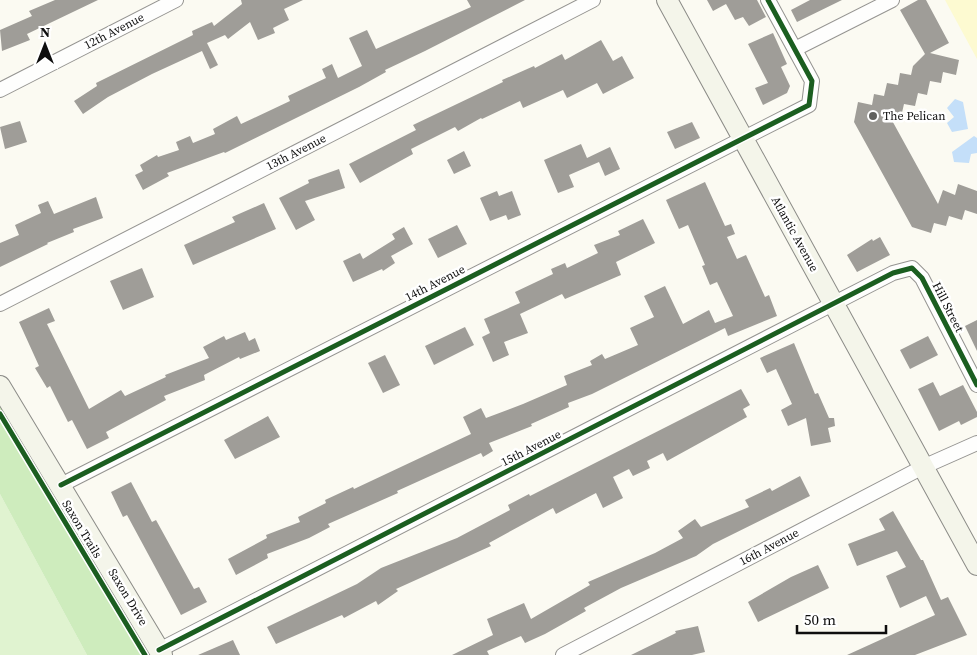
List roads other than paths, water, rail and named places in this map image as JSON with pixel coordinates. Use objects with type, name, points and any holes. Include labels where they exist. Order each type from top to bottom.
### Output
[{"type":"main road","name":"Atlantic Avenue","points":[[668,0],[977,564]]},
{"type":"main road","name":"Saxon Drive","points":[[0,386],[161,652]]},
{"type":"street","name":"12th Avenue","points":[[0,90],[176,0]]},
{"type":"street","name":"13th Avenue","points":[[0,304],[593,0]]},
{"type":"street","points":[[768,0],[795,49],[892,0]]},
{"type":"street","name":"14th Avenue","points":[[61,485],[742,137],[809,106],[812,94],[812,81],[795,49]]},
{"type":"street","name":"15th Avenue","points":[[161,652],[893,273],[912,268]]},
{"type":"street","name":"Hill Street","points":[[912,268],[922,278],[977,385]]},
{"type":"street","name":"16th Avenue","points":[[564,655],[923,467],[977,443]]},
{"type":"water","points":[[955,99],[963,102],[968,129],[952,132],[947,123],[954,117],[947,108]]},
{"type":"water","points":[[974,136],[977,138],[977,153],[971,154],[969,163],[954,162],[952,152]]},
{"type":"place","name":"The Pelican","points":[[873,116]]}]
